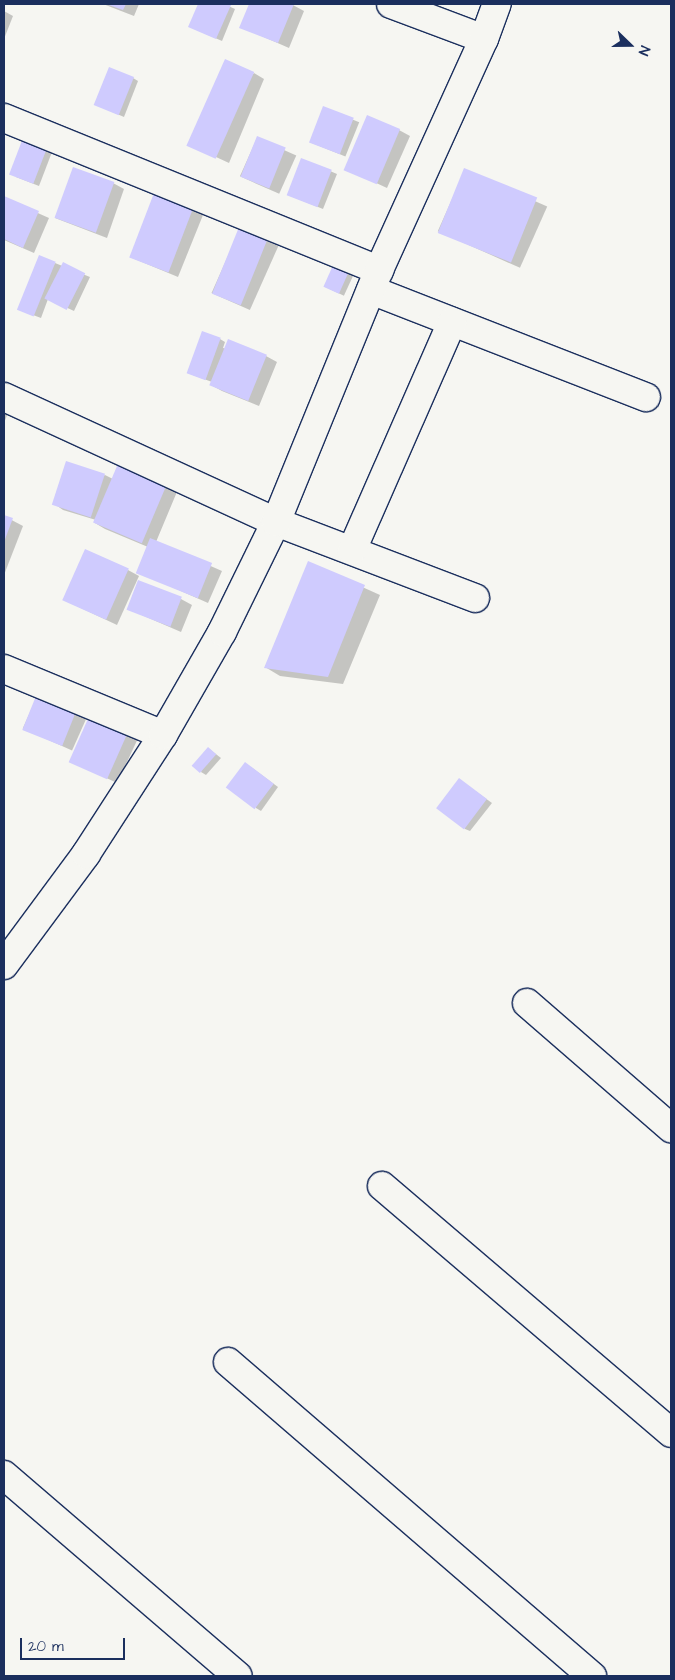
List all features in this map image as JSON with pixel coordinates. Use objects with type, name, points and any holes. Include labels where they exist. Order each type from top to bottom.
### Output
[{"type":"street","points":[[391,4],[484,39]]},
{"type":"street","points":[[7,953],[86,854],[163,735],[222,632],[276,522],[375,280],[484,39],[497,4]]},
{"type":"street","points":[[4,118],[375,280],[452,322],[646,397]]},
{"type":"street","points":[[352,550],[452,322]]},
{"type":"street","points":[[4,397],[276,522],[475,598]]},
{"type":"street","points":[[4,669],[163,735]]},
{"type":"street","points":[[528,1003],[671,1128]]},
{"type":"street","points":[[382,1186],[671,1433]]},
{"type":"street","points":[[228,1362],[592,1676]]},
{"type":"street","points":[[4,1475],[238,1676]]},
{"type":"building","points":[[106,4],[126,4],[123,10]]},
{"type":"building","points":[[198,4],[231,5],[216,39],[188,27]]},
{"type":"building","points":[[249,4],[294,4],[278,43],[239,28]]},
{"type":"building","points":[[225,59],[254,72],[216,159],[186,146]]},
{"type":"building","points":[[109,67],[134,77],[119,115],[94,105]]},
{"type":"building","points":[[323,106],[354,118],[340,154],[309,142]]},
{"type":"building","points":[[367,115],[400,129],[377,184],[344,170]]},
{"type":"building","points":[[257,136],[286,148],[269,188],[241,177]]},
{"type":"building","points":[[23,138],[47,147],[33,184],[9,174]]},
{"type":"building","points":[[301,158],[332,170],[317,207],[287,195]]},
{"type":"building","points":[[73,167],[114,182],[96,233],[55,218]]},
{"type":"building","points":[[464,168],[537,198],[511,262],[438,233]]},
{"type":"building","points":[[154,193],[193,208],[168,272],[129,257]]},
{"type":"building","points":[[4,196],[39,211],[23,248],[4,239]]},
{"type":"building","points":[[239,227],[268,239],[241,305],[212,294]]},
{"type":"building","points":[[39,255],[56,262],[34,316],[17,310]]},
{"type":"building","points":[[63,262],[85,273],[67,310],[44,299]]},
{"type":"building","points":[[334,263],[350,270],[339,294],[323,287]]},
{"type":"building","points":[[202,331],[221,338],[205,380],[187,373]]},
{"type":"building","points":[[228,339],[267,355],[248,401],[209,385]]},
{"type":"building","points":[[120,459],[169,480],[142,543],[93,523]]},
{"type":"building","points":[[66,461],[105,474],[91,517],[52,505]]},
{"type":"building","points":[[4,515],[13,518],[4,542]]},
{"type":"building","points":[[150,538],[212,563],[198,598],[136,573]]},
{"type":"building","points":[[85,549],[129,569],[106,620],[62,600]]},
{"type":"building","points":[[308,561],[365,585],[328,677],[264,668]]},
{"type":"building","points":[[138,580],[182,597],[170,627],[127,610]]},
{"type":"building","points":[[38,691],[78,707],[62,746],[22,730]]},
{"type":"building","points":[[91,712],[129,729],[107,779],[69,762]]},
{"type":"building","points":[[208,747],[216,754],[200,773],[192,766]]},
{"type":"building","points":[[245,762],[274,784],[254,809],[226,788]]},
{"type":"building","points":[[459,778],[487,799],[464,829],[436,808]]}]
